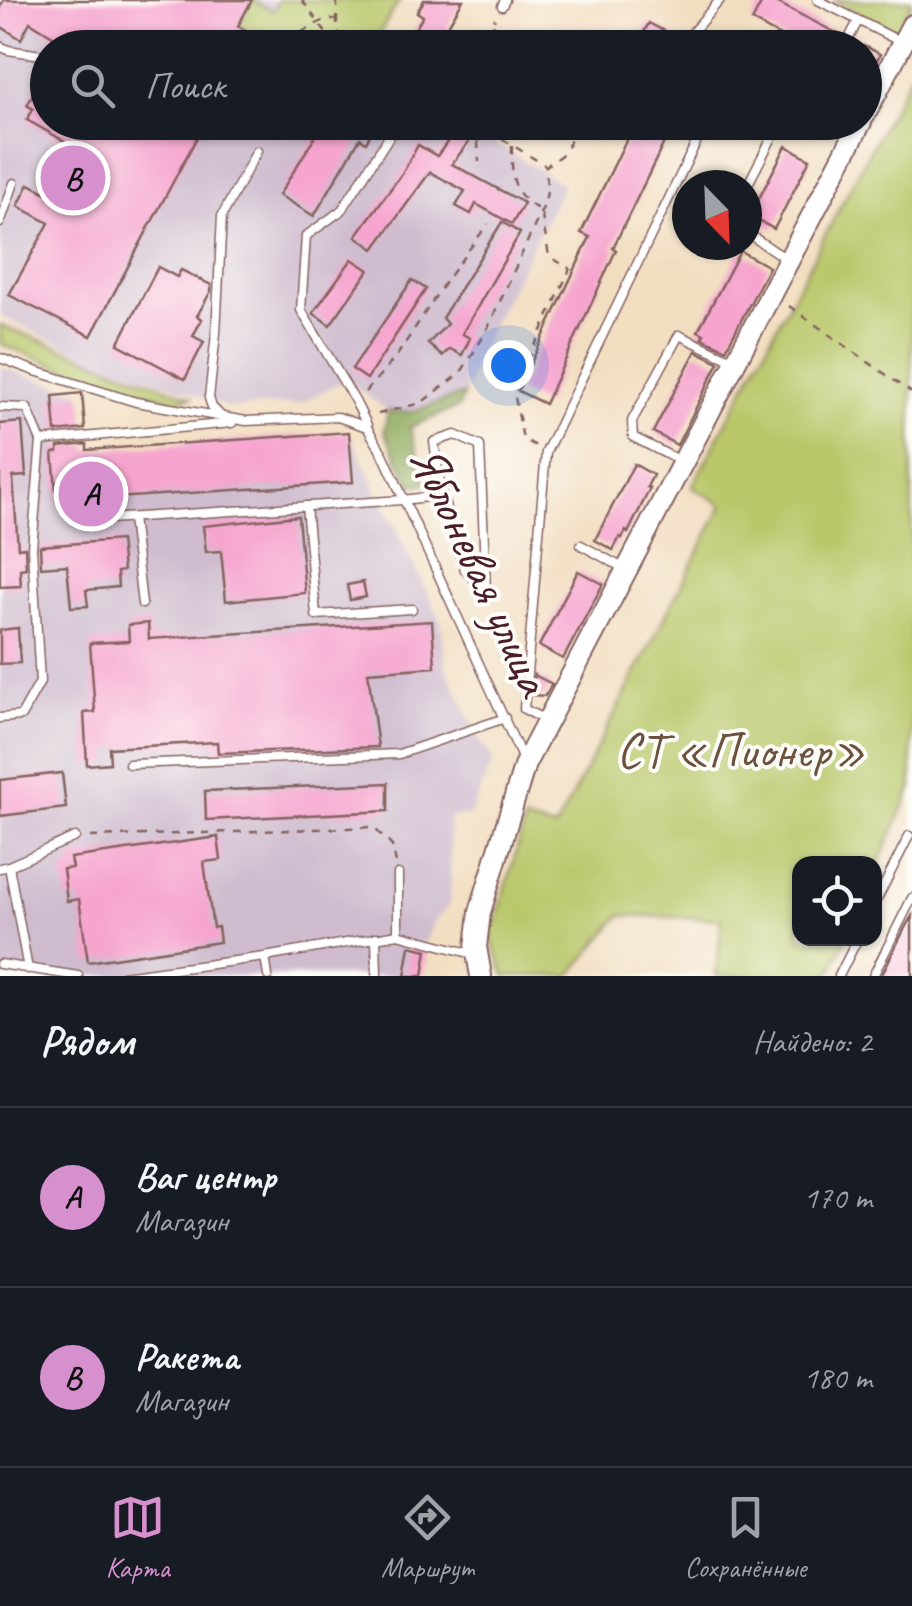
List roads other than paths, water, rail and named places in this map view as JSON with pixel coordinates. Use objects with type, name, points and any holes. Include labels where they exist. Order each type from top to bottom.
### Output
[{"type":"street","points":[[882,82],[907,34]]},
{"type":"street","name":"Яблоневая улица","points":[[479,966],[476,947],[480,912],[525,764],[852,140]]},
{"type":"lane","points":[[694,30],[720,0]]},
{"type":"lane","points":[[818,0],[858,21],[907,34]]},
{"type":"lane","points":[[853,30],[858,21]]},
{"type":"lane","points":[[0,46],[30,53]]},
{"type":"lane","points":[[368,427],[301,310],[306,236],[342,210],[387,140]]},
{"type":"lane","points":[[547,721],[524,709],[546,452],[697,140]]},
{"type":"lane","points":[[755,170],[771,140]]},
{"type":"lane","points":[[223,418],[209,398],[222,216],[257,150]]},
{"type":"lane","points":[[0,223],[14,183]]},
{"type":"lane","points":[[762,243],[789,260]]},
{"type":"lane","points":[[683,462],[633,437],[632,421],[679,334],[736,362]]},
{"type":"lane","name":"Яблоневая улица","points":[[0,358],[136,402],[246,422],[338,417],[368,427],[525,764]]},
{"type":"lane","points":[[0,408],[27,408],[40,440],[32,548],[40,682],[21,716],[0,718]]},
{"type":"lane","points":[[40,440],[246,422]]},
{"type":"lane","points":[[455,434],[480,446],[486,591],[466,570],[442,495],[434,442],[455,434]]},
{"type":"lane","points":[[77,521],[442,495]]},
{"type":"lane","points":[[306,506],[316,616],[412,609]]},
{"type":"lane","points":[[132,518],[142,604]]},
{"type":"lane","points":[[581,545],[626,570]]},
{"type":"lane","points":[[129,764],[399,754],[505,718]]},
{"type":"lane","points":[[882,888],[908,836]]},
{"type":"lane","points":[[28,969],[4,867],[75,837]]},
{"type":"lane","points":[[398,874],[398,934]]},
{"type":"lane","points":[[873,976],[912,898]]},
{"type":"lane","points":[[122,976],[398,934],[479,966]]},
{"type":"lane","points":[[376,937],[378,976]]},
{"type":"lane","points":[[839,976],[854,946]]},
{"type":"lane","points":[[265,957],[268,976]]},
{"type":"lane","points":[[0,964],[78,976]]},
{"type":"place","name":"Ракета","points":[[73,178]]},
{"type":"place","name":"Ваг центр","points":[[91,494]]},
{"type":"park label","name":"СТ «Пионер»","points":[[741,749]]}]
